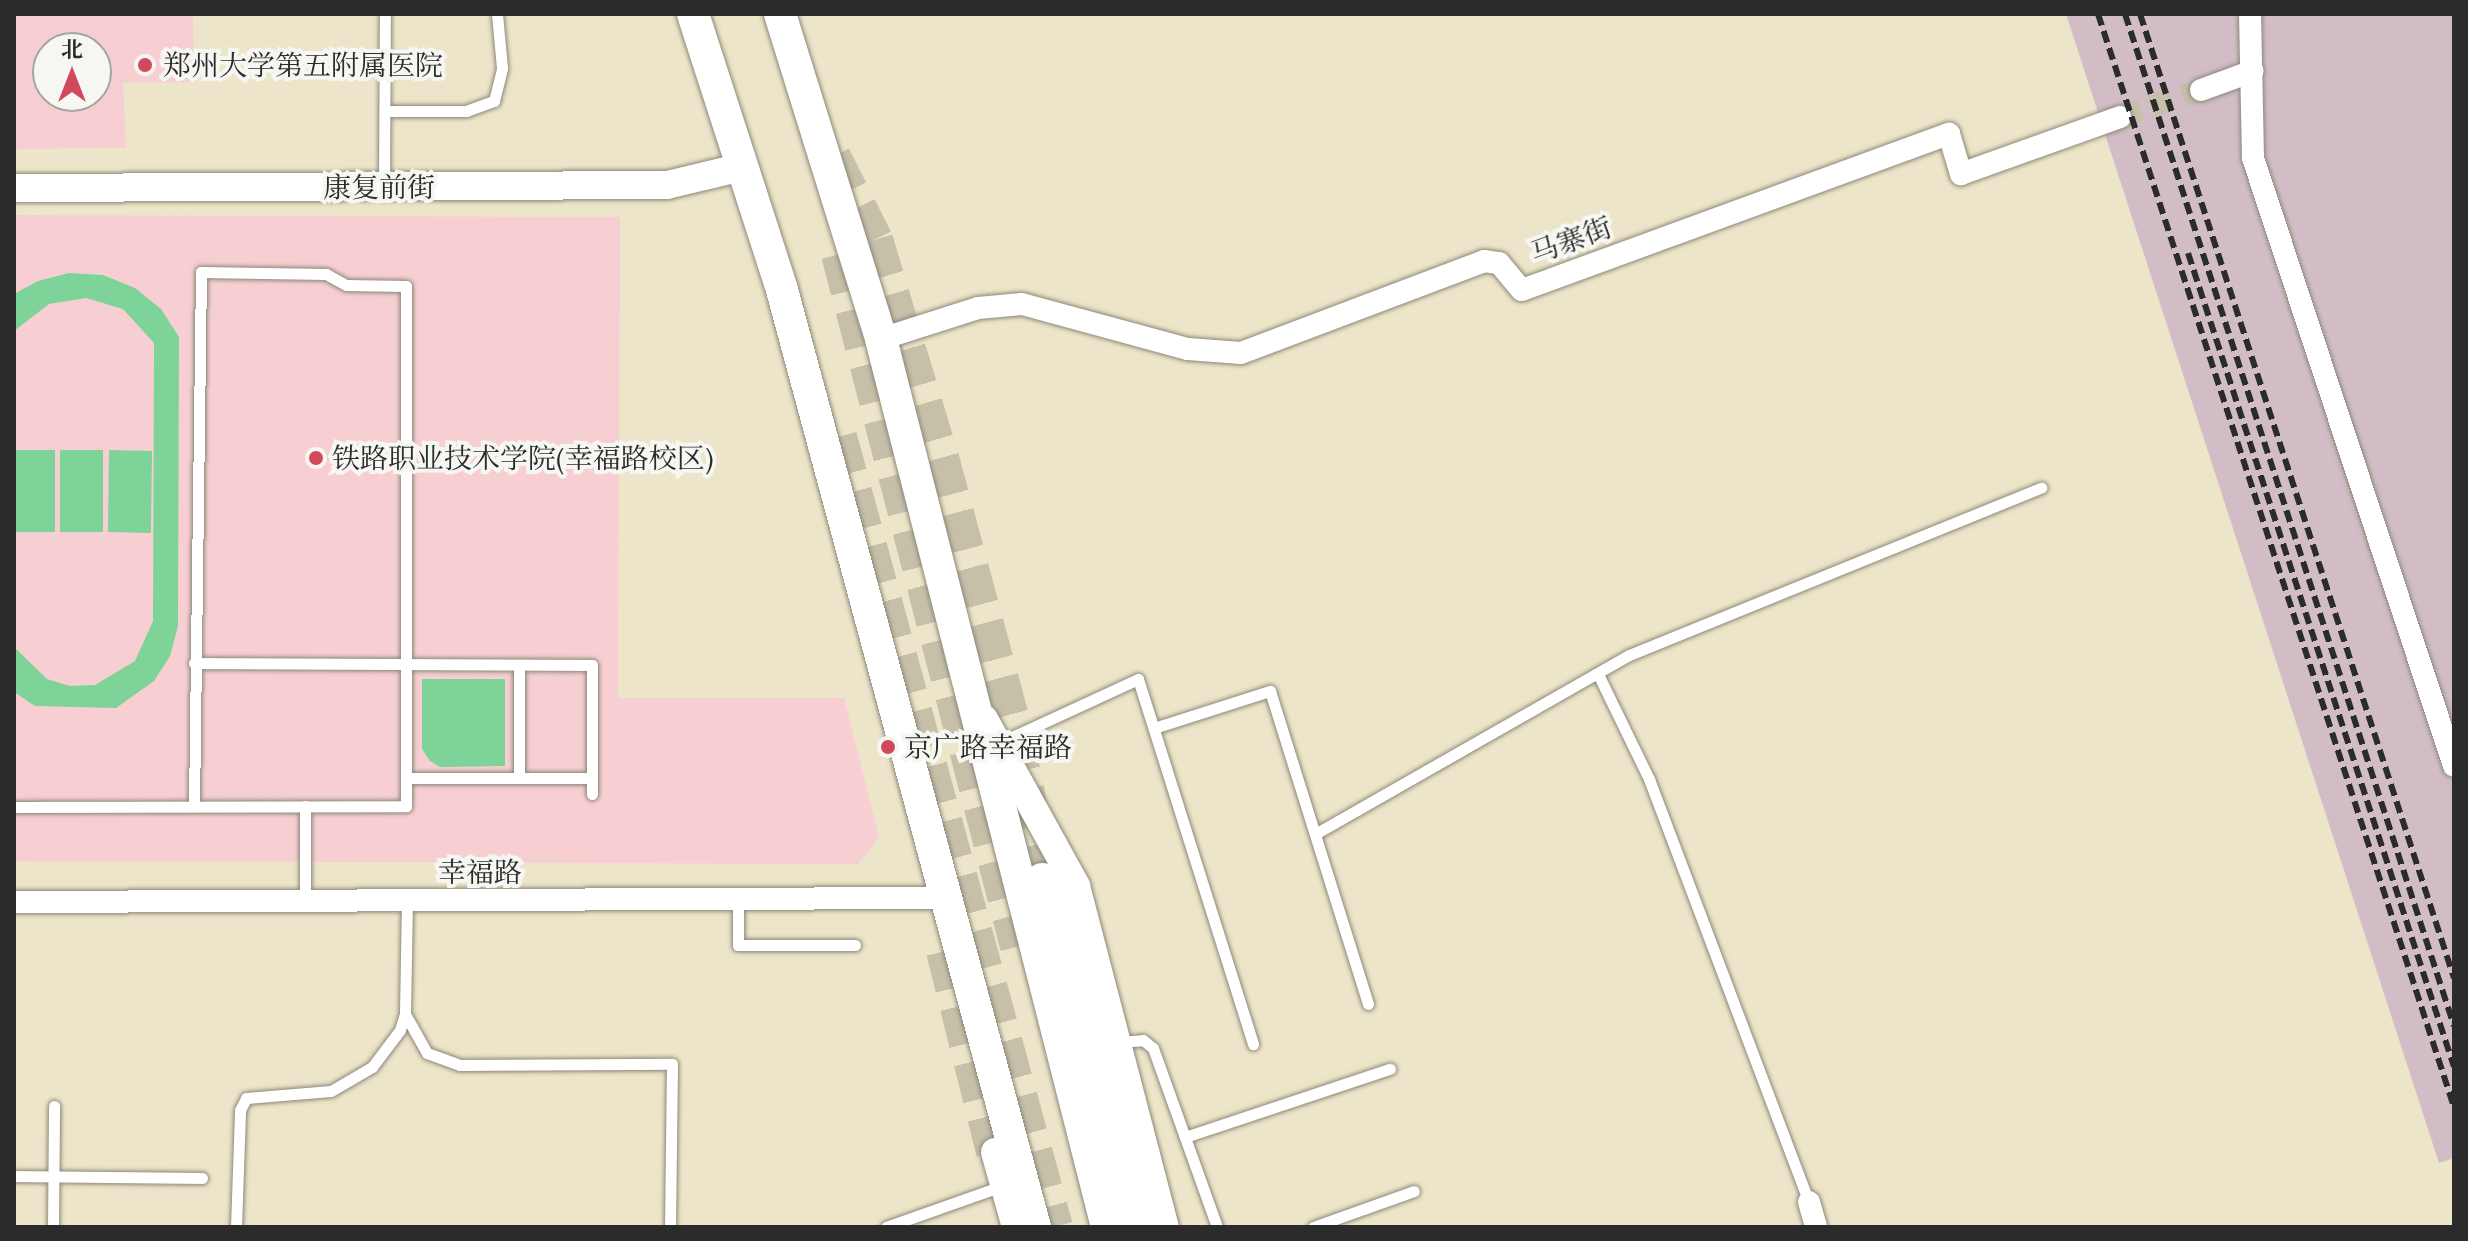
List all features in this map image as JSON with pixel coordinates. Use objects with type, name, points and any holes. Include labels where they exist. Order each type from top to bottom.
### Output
[{"type":"highway","points":[[1043,882],[1133,1227]]},
{"type":"main road","points":[[693,14],[782,290],[1035,1227]]},
{"type":"main road","points":[[780,14],[881,339],[1107,1227]]},
{"type":"street","points":[[2250,14],[2253,158],[2454,766]]},
{"type":"street","points":[[2201,90],[2253,71]]},
{"type":"street","name":"马寨街","points":[[881,339],[978,308],[1022,304],[1188,349],[1241,353],[1484,261],[1499,263],[1522,290],[1949,134],[1961,174],[2120,117]]},
{"type":"street","name":"康复前街","points":[[14,188],[667,185],[742,167]]},
{"type":"street","points":[[972,699],[1076,886],[1165,1227]]},
{"type":"street","name":"幸福路","points":[[14,902],[738,902],[946,898]]},
{"type":"street","points":[[995,1152],[1016,1227]]},
{"type":"street","points":[[1809,1202],[1816,1227]]},
{"type":"lane","points":[[384,186],[385,14]]},
{"type":"lane","points":[[385,111],[466,111],[494,101],[502,68],[497,14]]},
{"type":"lane","points":[[14,807],[406,806],[406,286],[346,285],[326,274],[201,272],[194,806]]},
{"type":"lane","points":[[1315,834],[1629,655],[2041,488]]},
{"type":"lane","points":[[194,663],[592,665],[592,794]]},
{"type":"lane","points":[[519,665],[519,778]]},
{"type":"lane","points":[[1598,674],[1649,779],[1809,1202]]},
{"type":"lane","points":[[998,743],[1130,680],[1138,679],[1147,694],[1253,1044]]},
{"type":"lane","points":[[1157,727],[1270,691],[1368,1004]]},
{"type":"lane","points":[[406,778],[592,778]]},
{"type":"lane","points":[[305,806],[305,902]]},
{"type":"lane","points":[[236,1227],[240,1110],[246,1098],[331,1091],[353,1081],[388,1049],[405,1014],[407,902]]},
{"type":"lane","points":[[738,902],[738,945],[855,945]]},
{"type":"lane","points":[[405,1014],[427,1053],[460,1065],[672,1064],[670,1227]]},
{"type":"lane","points":[[1117,1043],[1143,1040],[1153,1048],[1217,1227]]},
{"type":"lane","points":[[1185,1137],[1390,1069]]},
{"type":"lane","points":[[53,1227],[54,1106]]},
{"type":"lane","points":[[14,1176],[202,1178]]},
{"type":"lane","points":[[886,1227],[1005,1186]]},
{"type":"lane","points":[[1313,1227],[1414,1191]]},
{"type":"shaded area","name":"郑州大学第五附属医院","points":[[14,14],[193,14],[194,82],[123,83],[126,148],[14,149]]},
{"type":"shaded area","points":[[2066,14],[2454,14],[2454,1158],[2439,1163]]},
{"type":"shaded area","name":"铁路职业技术学院(幸福路校区)","points":[[14,215],[620,217],[618,698],[844,698],[879,837],[858,864],[14,861]]},
{"type":"green space","points":[[69,273],[103,275],[135,288],[161,309],[179,337],[178,626],[170,656],[154,681],[116,708],[35,706],[14,692],[14,647],[47,679],[70,686],[95,685],[135,661],[153,621],[154,343],[123,309],[86,298],[49,304],[14,331],[14,294],[38,281]]},
{"type":"green space","points":[[14,450],[55,450],[55,532],[14,532]]},
{"type":"green space","points":[[60,450],[103,450],[103,532],[60,532]]},
{"type":"green space","points":[[109,450],[152,451],[151,533],[108,532]]},
{"type":"green space","points":[[422,679],[505,679],[505,766],[440,767],[430,761],[422,749]]},
{"type":"tunnel","points":[[2120,117],[2201,90]]},
{"type":"tunnel","points":[[832,157],[874,240],[940,458],[1014,733],[1043,882]]},
{"type":"tunnel","points":[[840,254],[1019,946]]},
{"type":"tunnel","points":[[838,437],[1054,1227]]},
{"type":"tunnel","points":[[945,951],[995,1152]]},
{"type":"railway","points":[[2098,14],[2454,1107]]},
{"type":"railway","points":[[2125,14],[2454,1026]]},
{"type":"railway","points":[[2140,14],[2454,978]]},
{"type":"railway","points":[[2188,253],[2454,1067]]},
{"type":"place","name":"郑州大学第五附属医院","points":[[145,65]]},
{"type":"place","name":"铁路职业技术学院(幸福路校区)","points":[[316,458]]},
{"type":"place","name":"京广路幸福路","points":[[888,747]]}]
